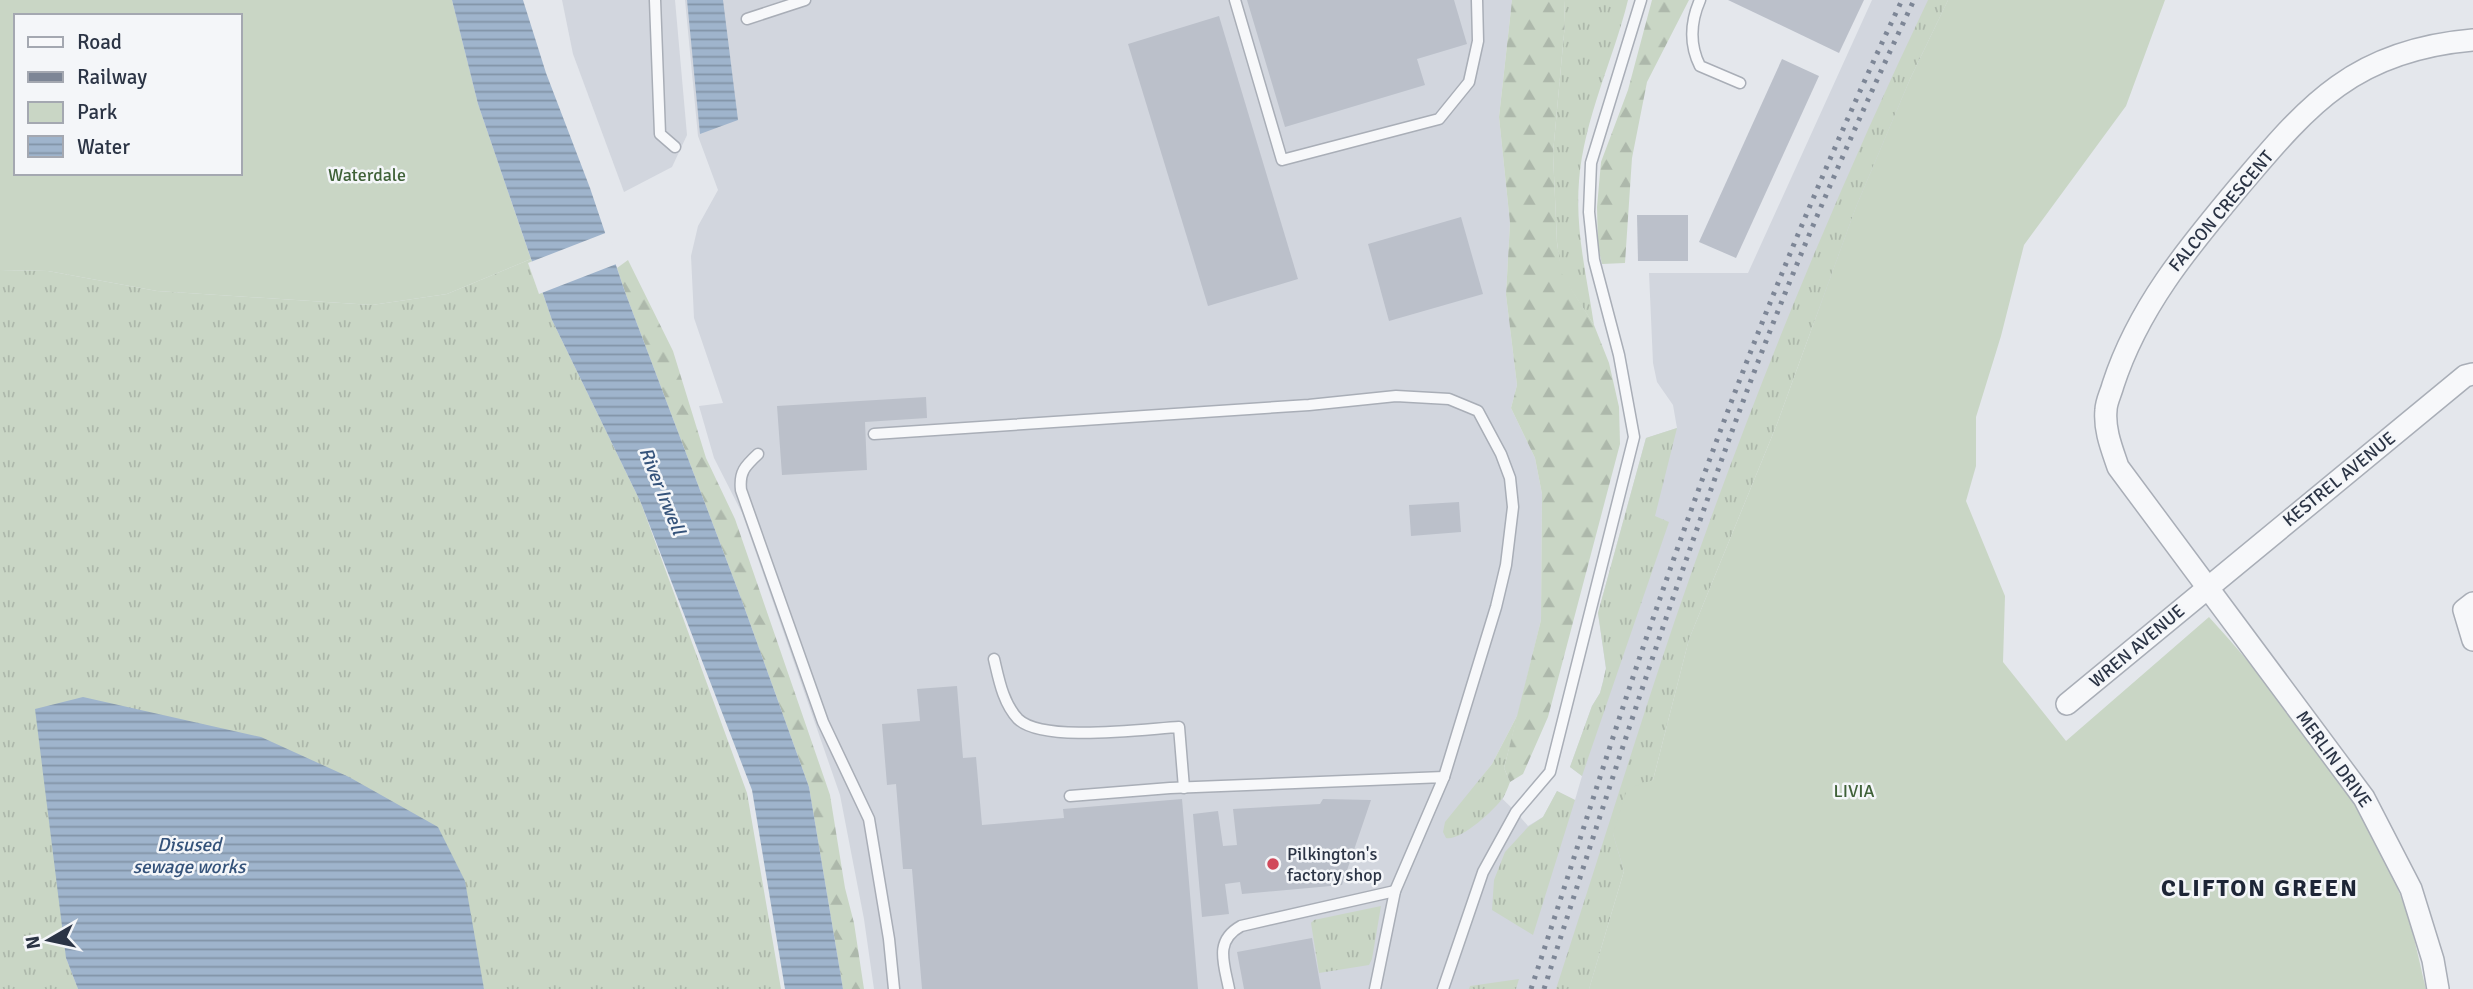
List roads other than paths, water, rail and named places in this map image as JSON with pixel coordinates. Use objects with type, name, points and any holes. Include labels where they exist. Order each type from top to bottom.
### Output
[{"type":"street","name":"FALCON CRESCENT","points":[[2207,587],[2118,467],[2108,439],[2106,410],[2123,355],[2174,265],[2260,161],[2306,114],[2339,85],[2383,62],[2445,42],[2473,40]]},
{"type":"street","name":"KESTREL AVENUE","points":[[2207,587],[2465,376],[2473,374]]},
{"type":"street","name":"WREN AVENUE","points":[[2067,704],[2207,587]]},
{"type":"street","name":"MERLIN DRIVE","points":[[2207,587],[2364,798],[2411,889],[2433,960],[2438,989]]},
{"type":"street","points":[[2473,603],[2464,611],[2473,640]]},
{"type":"lane","points":[[655,0],[660,134],[675,147]]},
{"type":"lane","points":[[747,19],[805,0]]},
{"type":"lane","points":[[1235,0],[1282,160],[1439,119],[1469,82],[1478,41],[1477,0]]},
{"type":"lane","points":[[1443,989],[1483,872],[1516,811],[1550,772],[1634,437],[1619,355],[1594,260],[1589,212],[1591,163],[1641,0]]},
{"type":"lane","points":[[1700,0],[1694,14],[1691,39],[1700,66],[1740,83]]},
{"type":"lane","points":[[874,434],[1309,405],[1396,396],[1449,399],[1478,411],[1501,454],[1510,478],[1513,507],[1506,565],[1496,607],[1444,777],[1395,891],[1374,989]]},
{"type":"lane","points":[[758,454],[744,466],[740,476],[741,490],[823,722],[869,819],[889,939],[894,989]]},
{"type":"lane","points":[[994,659],[1008,704],[1018,719],[1031,728],[1049,732],[1122,731],[1179,726],[1184,788]]},
{"type":"lane","points":[[1070,796],[1184,788],[1444,777]]},
{"type":"lane","points":[[1229,989],[1223,943],[1227,936],[1241,926],[1395,891]]},
{"type":"water","name":"River Irwell","points":[[452,0],[523,0],[546,73],[590,188],[625,292],[809,787],[843,989],[785,989],[752,790],[641,503],[552,320],[478,104]]},
{"type":"water","points":[[687,0],[723,0],[738,120],[700,134]]},
{"type":"water","name":"Disused sewage works","points":[[83,697],[261,737],[349,777],[438,827],[465,881],[484,989],[78,989],[66,958],[35,709]]},
{"type":"railway","points":[[1531,989],[1640,657],[1711,455],[1770,302],[1834,150],[1902,0]]},
{"type":"railway","points":[[1544,989],[1662,629],[1738,415],[1822,206],[1914,0]]},
{"type":"place","name":"Pilkington's factory shop","points":[[1273,864]]},
{"type":"district","name":"CLIFTON GREEN","points":[[2260,888]]},
{"type":"park label","name":"Waterdale","points":[[367,175]]},
{"type":"park label","name":"LIVIA","points":[[1854,791]]}]
